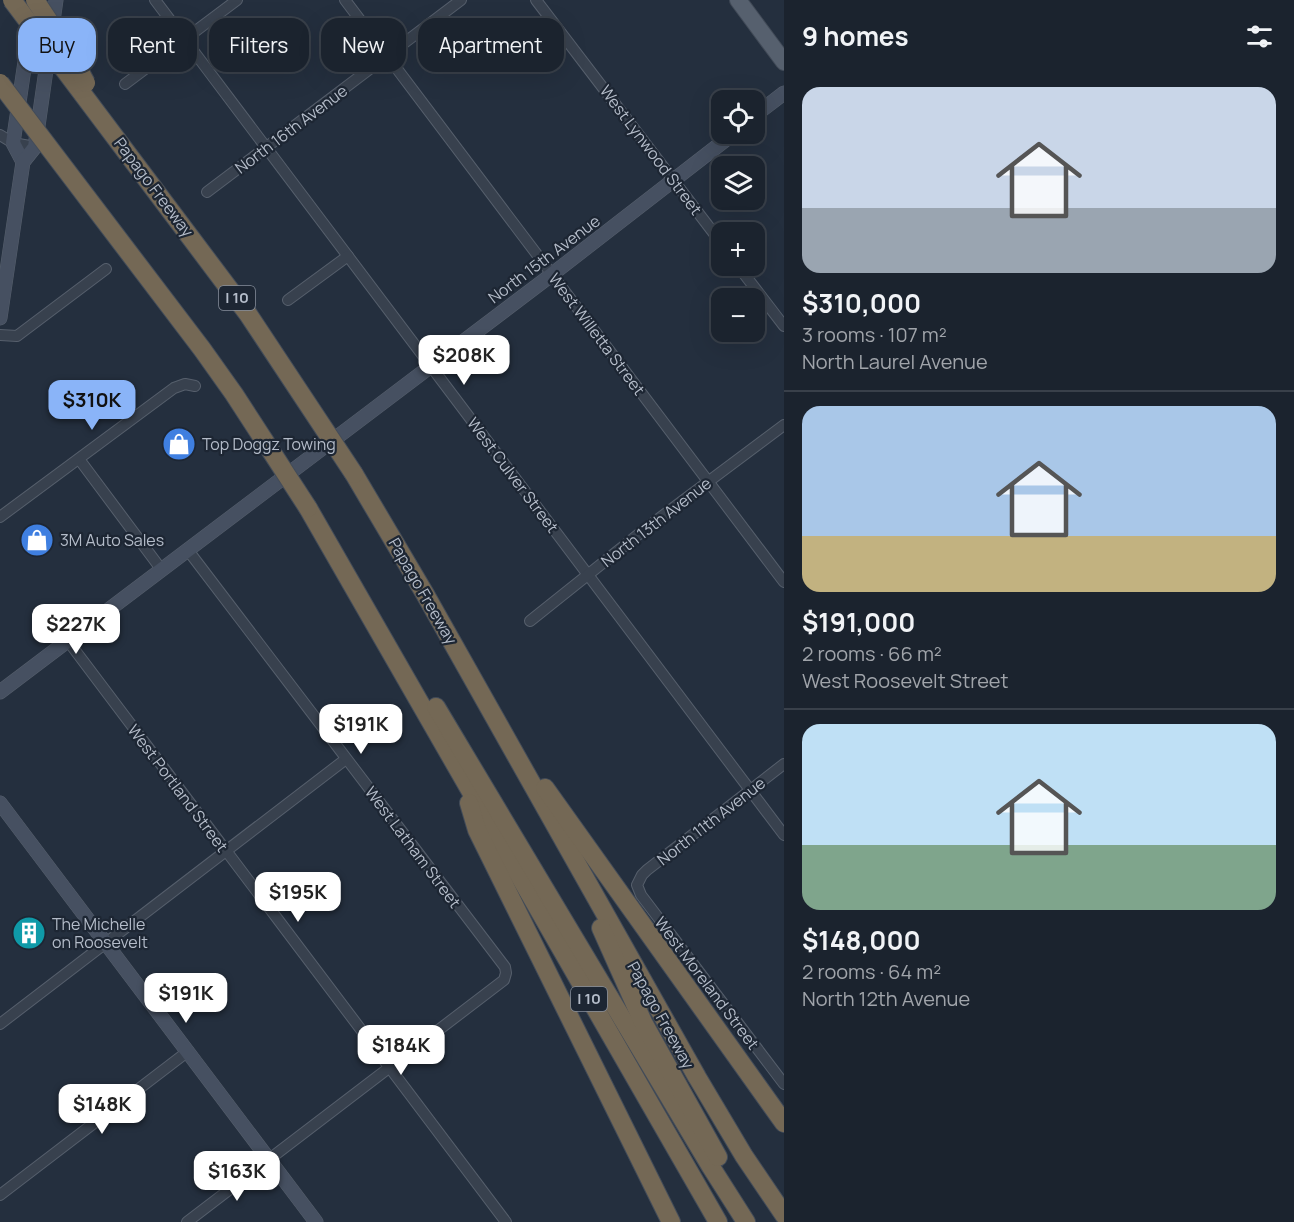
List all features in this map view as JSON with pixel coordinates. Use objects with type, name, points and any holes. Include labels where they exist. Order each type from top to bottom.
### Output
[{"type":"highway","name":"Papago Freeway","points":[[12,0],[248,314],[354,474],[713,1106],[784,1215]]},
{"type":"highway","points":[[34,0],[70,53],[111,129]]},
{"type":"highway","name":"I 10","points":[[0,83],[202,350],[308,508],[718,1222]]},
{"type":"highway","points":[[0,104],[73,179]]},
{"type":"highway","points":[[354,586],[435,706],[746,1222]]},
{"type":"highway","points":[[490,711],[784,1123]]},
{"type":"highway","points":[[461,775],[477,830],[671,1222]]},
{"type":"highway","points":[[565,845],[644,1022],[730,1177],[759,1222]]},
{"type":"main road","points":[[738,0],[784,62]]},
{"type":"street","points":[[23,162],[13,143],[34,0]]},
{"type":"street","points":[[0,318],[23,162],[35,147],[56,0]]},
{"type":"street","name":"West Culver Street","points":[[155,0],[169,18]]},
{"type":"street","points":[[197,30],[237,0]]},
{"type":"street","name":"West Willetta Street","points":[[345,0],[358,18]]},
{"type":"street","name":"North 16th Avenue","points":[[406,42],[461,0]]},
{"type":"street","name":"West Lynwood Street","points":[[536,0],[711,230]]},
{"type":"street","name":"West Culver Street","points":[[197,55],[784,835]]},
{"type":"street","points":[[125,84],[141,72]]},
{"type":"street","name":"North 16th Avenue","points":[[207,192],[366,72]]},
{"type":"street","name":"West Willetta Street","points":[[399,72],[784,582]]},
{"type":"street","points":[[765,108],[784,93]]},
{"type":"street","points":[[0,135],[13,143],[35,147]]},
{"type":"street","name":"North 15th Avenue","points":[[0,692],[720,144]]},
{"type":"street","points":[[288,300],[348,256]]},
{"type":"street","points":[[0,335],[17,336],[106,269]]},
{"type":"street","points":[[746,276],[784,326]]},
{"type":"street","points":[[0,517],[174,388],[185,384],[195,386]]},
{"type":"street","name":"North 13th Avenue","points":[[530,621],[784,425]]},
{"type":"street","points":[[79,459],[161,568]]},
{"type":"street","name":"West Latham Street","points":[[187,549],[505,967],[504,980],[389,1068]]},
{"type":"street","name":"West Portland Street","points":[[68,641],[506,1222]]},
{"type":"street","points":[[0,1024],[346,759]]},
{"type":"street","name":"North 11th Avenue","points":[[639,880],[647,870],[784,764]]},
{"type":"street","points":[[0,803],[316,1222]]},
{"type":"street","name":"West Moreland Street","points":[[639,880],[641,896],[784,1084]]},
{"type":"street","points":[[0,1194],[187,1052]]},
{"type":"street","points":[[187,1222],[389,1068]]},
{"type":"place","name":"Top Doggz Towing","points":[[179,444]]},
{"type":"place","name":"3M Auto Sales","points":[[37,540]]},
{"type":"place","name":"The Michelle on Roosevelt","points":[[29,933]]}]
